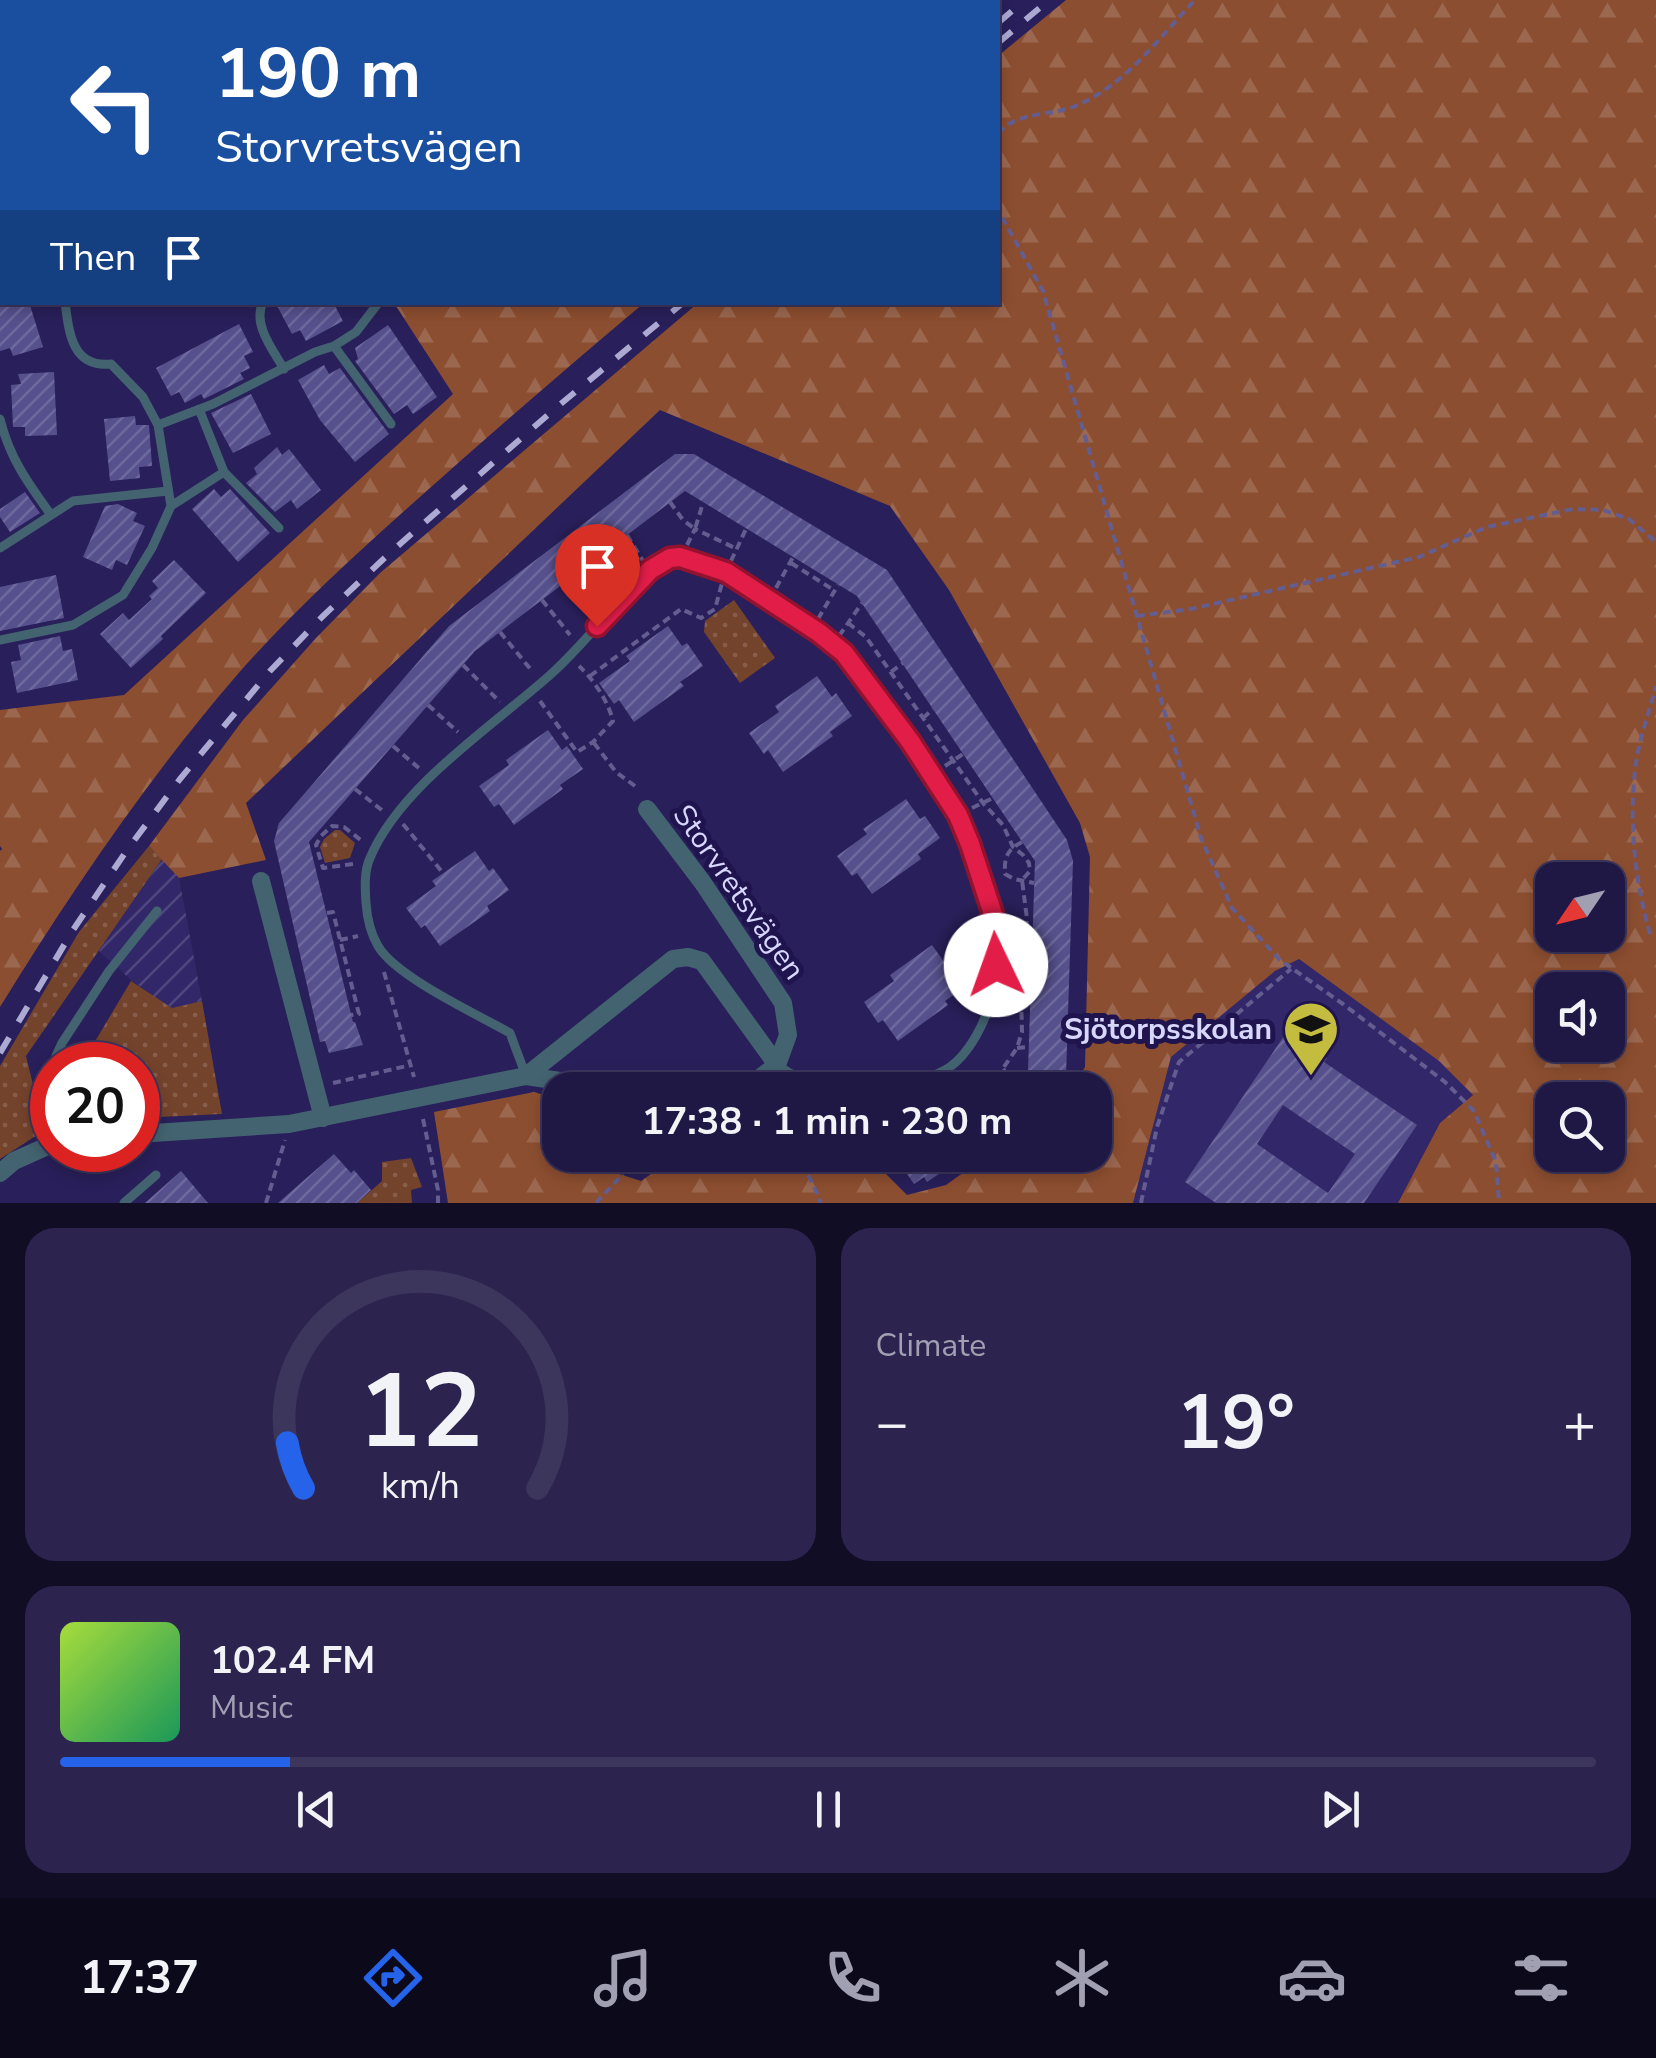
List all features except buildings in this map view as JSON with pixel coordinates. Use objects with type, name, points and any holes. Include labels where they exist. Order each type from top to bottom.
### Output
[{"type":"street","name":"Storvretsvägen","points":[[647,808],[703,883],[783,1003],[788,1035],[777,1065]]},
{"type":"street","points":[[261,881],[323,1118]]},
{"type":"street","points":[[526,1076],[673,960],[688,957],[702,961],[777,1065],[768,1072]]},
{"type":"street","points":[[160,1133],[289,1124],[526,1076],[542,1078]]},
{"type":"street","points":[[0,1173],[30,1154]]},
{"type":"lane","points":[[65,305],[68,329],[85,360],[111,364],[143,397],[158,425],[171,506]]},
{"type":"lane","points":[[261,305],[260,320],[267,340],[284,369]]},
{"type":"lane","points":[[158,425],[334,346],[356,332],[377,305]]},
{"type":"lane","points":[[334,346],[391,424]]},
{"type":"lane","points":[[200,409],[224,472],[279,528]]},
{"type":"lane","points":[[0,419],[19,470],[52,515]]},
{"type":"lane","points":[[0,640],[73,625],[122,595],[152,548],[171,506],[224,472]]},
{"type":"lane","points":[[0,548],[73,500],[168,492]]},
{"type":"lane","points":[[526,1076],[510,1033],[407,974],[386,957],[376,943],[367,914],[368,864],[399,812],[430,778],[568,658],[650,570],[670,558],[680,557],[726,572],[812,629],[854,665],[958,815],[993,914],[995,986],[972,1042],[947,1069],[911,1084],[853,1089],[820,1087],[777,1065]]},
{"type":"lane","points":[[64,1042],[109,971],[156,910]]},
{"type":"lane","points":[[124,1203],[156,1175]]},
{"type":"path","points":[[1000,131],[1020,117],[1076,106],[1120,79],[1195,0]]},
{"type":"path","points":[[1000,212],[1043,292],[1201,838],[1232,908],[1291,970],[1344,1004],[1430,1070],[1474,1111],[1496,1162],[1498,1203]]},
{"type":"path","points":[[670,502],[683,520],[737,548]]},
{"type":"path","points":[[680,557],[703,502]]},
{"type":"path","points":[[1137,616],[1192,610],[1419,558],[1486,527],[1573,509],[1603,510],[1629,519],[1655,544]]},
{"type":"path","points":[[590,676],[681,609],[701,618],[714,609],[746,529]]},
{"type":"path","points":[[627,535],[650,570]]},
{"type":"path","points":[[591,575],[633,544]]},
{"type":"path","points":[[768,600],[792,560],[832,588]]},
{"type":"path","points":[[585,567],[616,606]]},
{"type":"path","points":[[812,629],[838,584]]},
{"type":"path","points":[[542,600],[578,646]]},
{"type":"path","points":[[832,644],[862,603]]},
{"type":"path","points":[[848,623],[866,637],[983,803],[1003,824],[1013,847],[1029,863],[1030,871],[1022,880],[1027,920],[1022,1032],[1017,1048],[1001,1072]]},
{"type":"path","points":[[500,632],[541,682]]},
{"type":"path","points":[[532,690],[577,752],[593,742],[613,721],[611,713],[590,676],[568,658]]},
{"type":"path","points":[[891,672],[903,663]]},
{"type":"path","points":[[463,665],[507,709]]},
{"type":"path","points":[[1650,934],[1640,898],[1632,824],[1635,767],[1656,686]]},
{"type":"path","points":[[428,705],[469,741]]},
{"type":"path","points":[[923,718],[933,709]]},
{"type":"path","points":[[593,742],[616,772],[635,786]]},
{"type":"path","points":[[393,746],[430,778]]},
{"type":"path","points":[[932,773],[963,754]]},
{"type":"path","points":[[958,815],[993,798]]},
{"type":"path","points":[[368,864],[323,868],[316,845],[329,824],[344,828],[374,850]]},
{"type":"path","points":[[1022,842],[1008,850],[1005,874],[1034,883]]},
{"type":"path","points":[[315,867],[321,863]]},
{"type":"path","points":[[326,913],[332,912],[342,964],[359,1014],[351,1015]]},
{"type":"path","points":[[340,940],[372,932]]},
{"type":"path","points":[[1026,937],[1033,938]]},
{"type":"path","points":[[386,957],[384,974],[414,1078]]},
{"type":"path","points":[[1141,1203],[1157,1126],[1179,1062],[1291,970]]},
{"type":"path","points":[[995,986],[1030,991]]},
{"type":"path","points":[[1017,1048],[1029,1048]]},
{"type":"path","points":[[315,1088],[411,1065]]},
{"type":"path","points":[[1003,1069],[1006,1072]]},
{"type":"path","points":[[423,1120],[438,1203]]},
{"type":"path","points":[[266,1203],[289,1124]]},
{"type":"path","points":[[596,1203],[619,1172]]},
{"type":"path","points":[[806,1172],[821,1203]]},
{"type":"shaded area","points":[[734,600],[775,658],[740,683],[704,632],[705,621]]},
{"type":"shaded area","points":[[335,830],[355,843],[350,858],[325,863],[320,847]]},
{"type":"shaded area","points":[[149,846],[162,859],[36,1042],[30,1042],[26,1056],[30,1072],[30,1140],[0,1159],[0,1066],[79,932]]},
{"type":"shaded area","points":[[162,859],[179,878],[202,1001],[172,1008],[132,981],[99,951]]},
{"type":"shaded area","name":"Sjötorpsskolan","points":[[1299,959],[1439,1061],[1473,1095],[1440,1123],[1398,1203],[1133,1203],[1171,1057],[1275,971]]},
{"type":"shaded area","points":[[131,981],[172,1008],[202,1001],[222,1114],[160,1117],[160,1042],[95,1042]]},
{"type":"shaded area","points":[[411,1158],[422,1187],[411,1190],[412,1203],[357,1203],[382,1181],[382,1162]]},
{"type":"green space","points":[[1066,0],[1656,0],[1656,1203],[1398,1203],[1440,1123],[1473,1095],[1439,1061],[1299,959],[1275,971],[1171,1057],[1133,1203],[448,1203],[434,1112],[534,1092],[542,1094],[542,1172],[615,1172],[641,1181],[654,1172],[884,1172],[907,1195],[946,1185],[964,1172],[1112,1172],[1112,1072],[1082,1072],[1090,857],[1080,823],[949,590],[890,506],[660,410],[246,803],[266,860],[179,878],[149,846],[243,720],[380,573],[696,305],[1000,305],[1000,54]]},
{"type":"green space","points":[[642,305],[397,517],[259,651],[142,795],[0,1007],[0,710],[124,695],[453,394],[396,306]]},
{"type":"railway","points":[[1000,21],[1025,0]]},
{"type":"railway","points":[[1000,41],[1049,0]]},
{"type":"railway","points":[[0,1053],[73,930],[127,850],[270,671],[392,551],[680,305]]},
{"type":"place","name":"Sjötorpsskolan","points":[[1311,1078]]},
{"type":"route","points":[[597,626],[650,570],[660,562],[680,557],[726,572],[844,653],[910,741],[958,815],[993,914],[996,965]]}]
